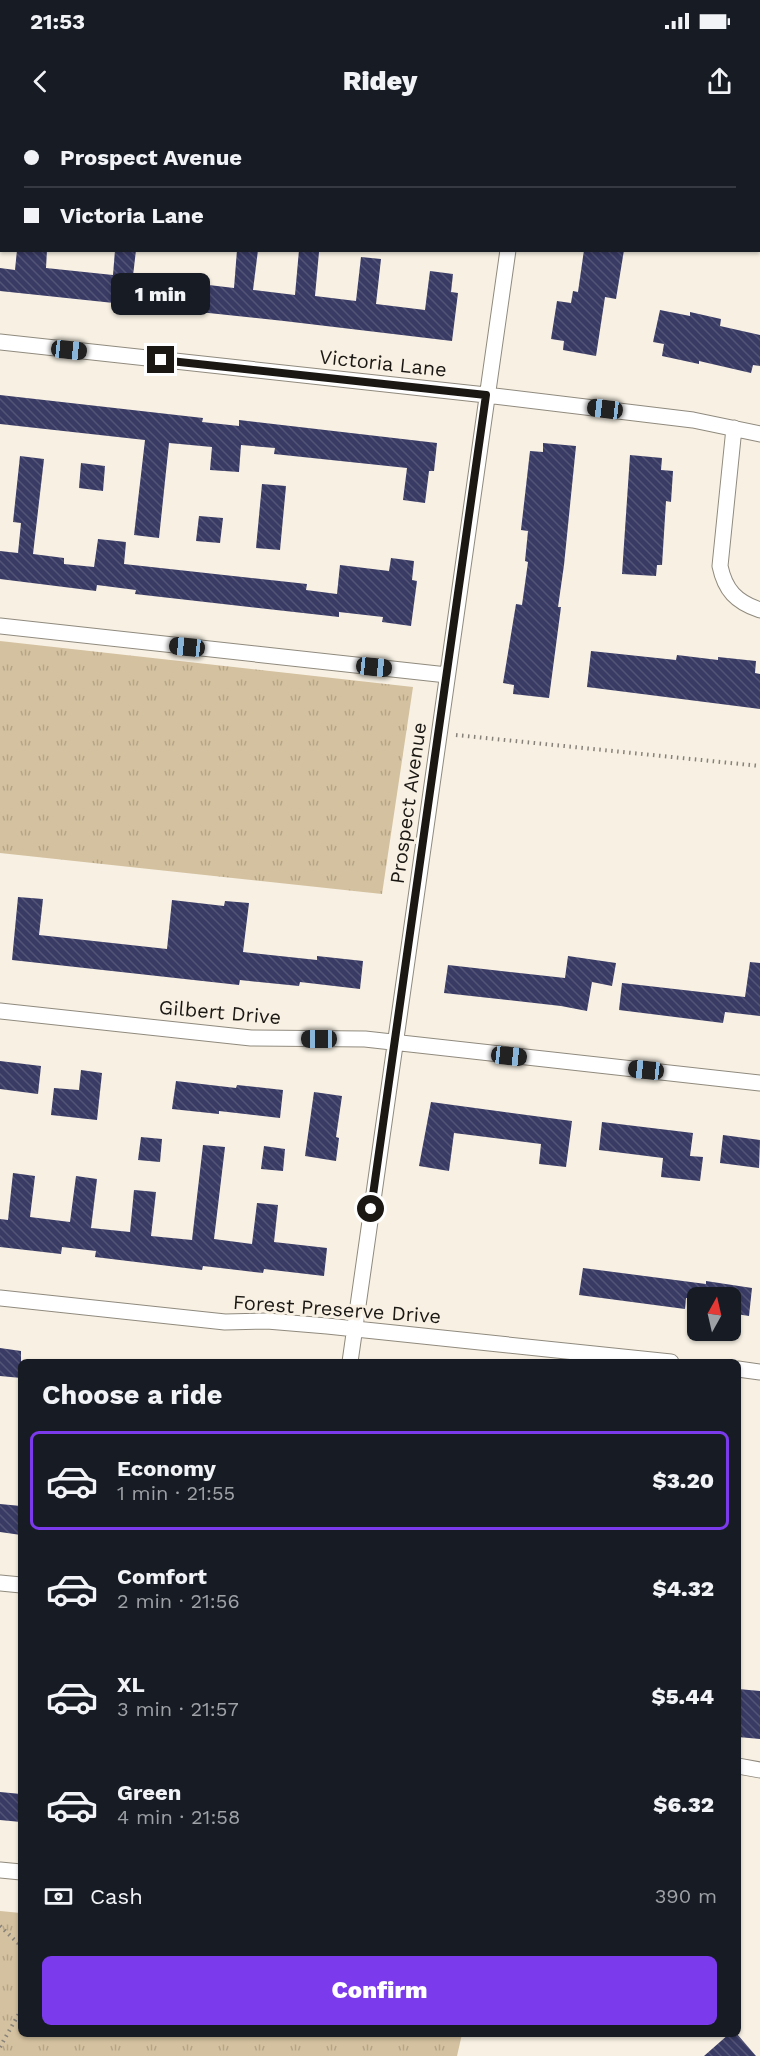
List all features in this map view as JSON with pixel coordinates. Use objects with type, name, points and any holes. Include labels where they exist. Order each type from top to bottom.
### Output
[{"type":"street","name":"Prospect Avenue","points":[[350,1359],[508,252]]},
{"type":"street","name":"Victoria Lane","points":[[0,342],[693,420],[760,434]]},
{"type":"street","points":[[734,428],[720,566],[724,582],[732,593],[747,606],[760,610]]},
{"type":"street","points":[[0,626],[447,675]]},
{"type":"street","name":"Gilbert Drive","points":[[0,1011],[251,1038],[365,1039],[760,1083]]},
{"type":"street","name":"Forest Preserve Drive","points":[[0,1298],[225,1322],[267,1321],[354,1329],[641,1359]]},
{"type":"street","points":[[741,1369],[760,1372]]},
{"type":"street","points":[[0,1583],[18,1586]]},
{"type":"street","points":[[741,1767],[760,1770]]},
{"type":"street","points":[[0,1870],[18,1872]]},
{"type":"path","points":[[438,733],[760,766]]},
{"type":"path","points":[[0,1926],[18,1943]]},
{"type":"path","points":[[0,2047],[18,2015]]},
{"type":"green space","points":[[0,641],[413,687],[382,894],[0,853]]},
{"type":"green space","points":[[0,1911],[18,1913],[18,2037],[461,2037],[457,2056],[0,2056]]},
{"type":"building","points":[[17,252],[47,252],[46,268],[113,275],[115,252],[136,252],[133,276],[234,288],[237,252],[258,252],[253,290],[295,295],[299,252],[319,252],[315,296],[356,301],[361,257],[381,259],[376,304],[425,310],[430,271],[453,274],[451,292],[458,293],[452,341],[0,291],[0,268],[15,270]]},
{"type":"building","points":[[584,252],[624,252],[616,299],[605,297],[596,356],[563,350],[564,341],[551,339],[557,301],[571,303],[573,291],[578,292]]},
{"type":"building","points":[[660,310],[690,316],[690,312],[721,319],[720,326],[760,335],[760,366],[753,365],[751,373],[699,361],[699,364],[662,356],[664,344],[653,342]]},
{"type":"building","points":[[0,395],[203,418],[202,422],[239,426],[239,420],[437,443],[434,471],[429,471],[425,503],[403,500],[407,468],[274,454],[275,448],[241,445],[239,472],[210,470],[212,447],[169,443],[159,538],[134,535],[145,440],[0,424]]},
{"type":"building","points":[[543,443],[576,446],[558,607],[561,607],[549,698],[513,694],[514,685],[503,683],[516,604],[522,605],[528,562],[525,561],[528,531],[521,530],[530,451],[543,452]]},
{"type":"building","points":[[630,455],[662,458],[661,470],[673,471],[671,502],[666,501],[662,565],[657,565],[656,576],[622,574]]},
{"type":"building","points":[[20,456],[44,459],[33,554],[64,558],[64,564],[94,567],[98,539],[126,542],[124,564],[307,584],[306,590],[337,594],[340,565],[389,571],[391,558],[414,561],[412,580],[417,581],[411,626],[382,622],[383,617],[339,612],[339,617],[135,594],[136,590],[97,585],[96,591],[0,579],[0,551],[18,553],[21,523],[13,522]]},
{"type":"building","points":[[81,463],[105,466],[103,491],[79,488]]},
{"type":"building","points":[[262,484],[286,486],[280,550],[256,548]]},
{"type":"building","points":[[199,516],[223,518],[220,543],[196,541]]},
{"type":"building","points":[[591,651],[676,660],[677,655],[718,660],[718,657],[756,661],[755,673],[760,674],[760,709],[587,687]]},
{"type":"building","points":[[18,897],[43,899],[39,935],[167,949],[172,900],[224,906],[225,901],[249,903],[243,952],[317,960],[317,956],[363,961],[360,989],[300,982],[299,986],[240,980],[239,985],[12,960]]},
{"type":"building","points":[[568,956],[616,963],[612,986],[592,982],[587,1011],[444,993],[448,965],[565,978]]},
{"type":"building","points":[[750,962],[760,963],[760,1016],[725,1012],[723,1023],[619,1010],[622,983],[745,997]]},
{"type":"building","points":[[0,1061],[41,1066],[38,1094],[0,1089]]},
{"type":"building","points":[[81,1070],[102,1073],[97,1120],[51,1115],[54,1088],[79,1090]]},
{"type":"building","points":[[176,1081],[236,1088],[237,1085],[283,1090],[280,1118],[219,1111],[219,1114],[172,1109]]},
{"type":"building","points":[[314,1092],[342,1096],[336,1137],[339,1138],[336,1161],[305,1156]]},
{"type":"building","points":[[431,1102],[572,1121],[566,1167],[539,1164],[541,1144],[454,1133],[449,1171],[419,1166]]},
{"type":"building","points":[[602,1122],[693,1133],[690,1156],[703,1157],[700,1181],[661,1177],[663,1158],[599,1150]]},
{"type":"building","points":[[723,1135],[760,1140],[759,1168],[720,1163]]},
{"type":"building","points":[[141,1137],[162,1139],[160,1162],[138,1160]]},
{"type":"building","points":[[203,1145],[225,1147],[214,1239],[252,1244],[257,1203],[278,1205],[274,1242],[327,1248],[324,1276],[264,1269],[263,1273],[203,1266],[202,1270],[95,1257],[96,1251],[62,1247],[61,1254],[0,1247],[0,1219],[8,1220],[13,1173],[35,1176],[30,1217],[70,1222],[76,1176],[97,1179],[91,1228],[130,1232],[134,1190],[156,1192],[151,1236],[192,1240]]},
{"type":"building","points":[[264,1146],[285,1149],[283,1171],[261,1169]]},
{"type":"building","points":[[583,1268],[752,1288],[749,1316],[741,1315],[741,1287],[687,1287],[685,1309],[579,1295]]},
{"type":"building","points":[[0,1348],[21,1351],[21,1359],[18,1359],[18,1378],[0,1376]]},
{"type":"building","points":[[0,1504],[18,1506],[18,1535],[0,1532]]},
{"type":"building","points":[[741,1689],[760,1691],[760,1739],[741,1737]]},
{"type":"building","points":[[0,1792],[18,1794],[18,1822],[0,1820]]},
{"type":"building","points":[[726,2037],[740,2037],[756,2056],[704,2056]]},
{"type":"route","points":[[161,360],[486,395],[371,1209]]}]
